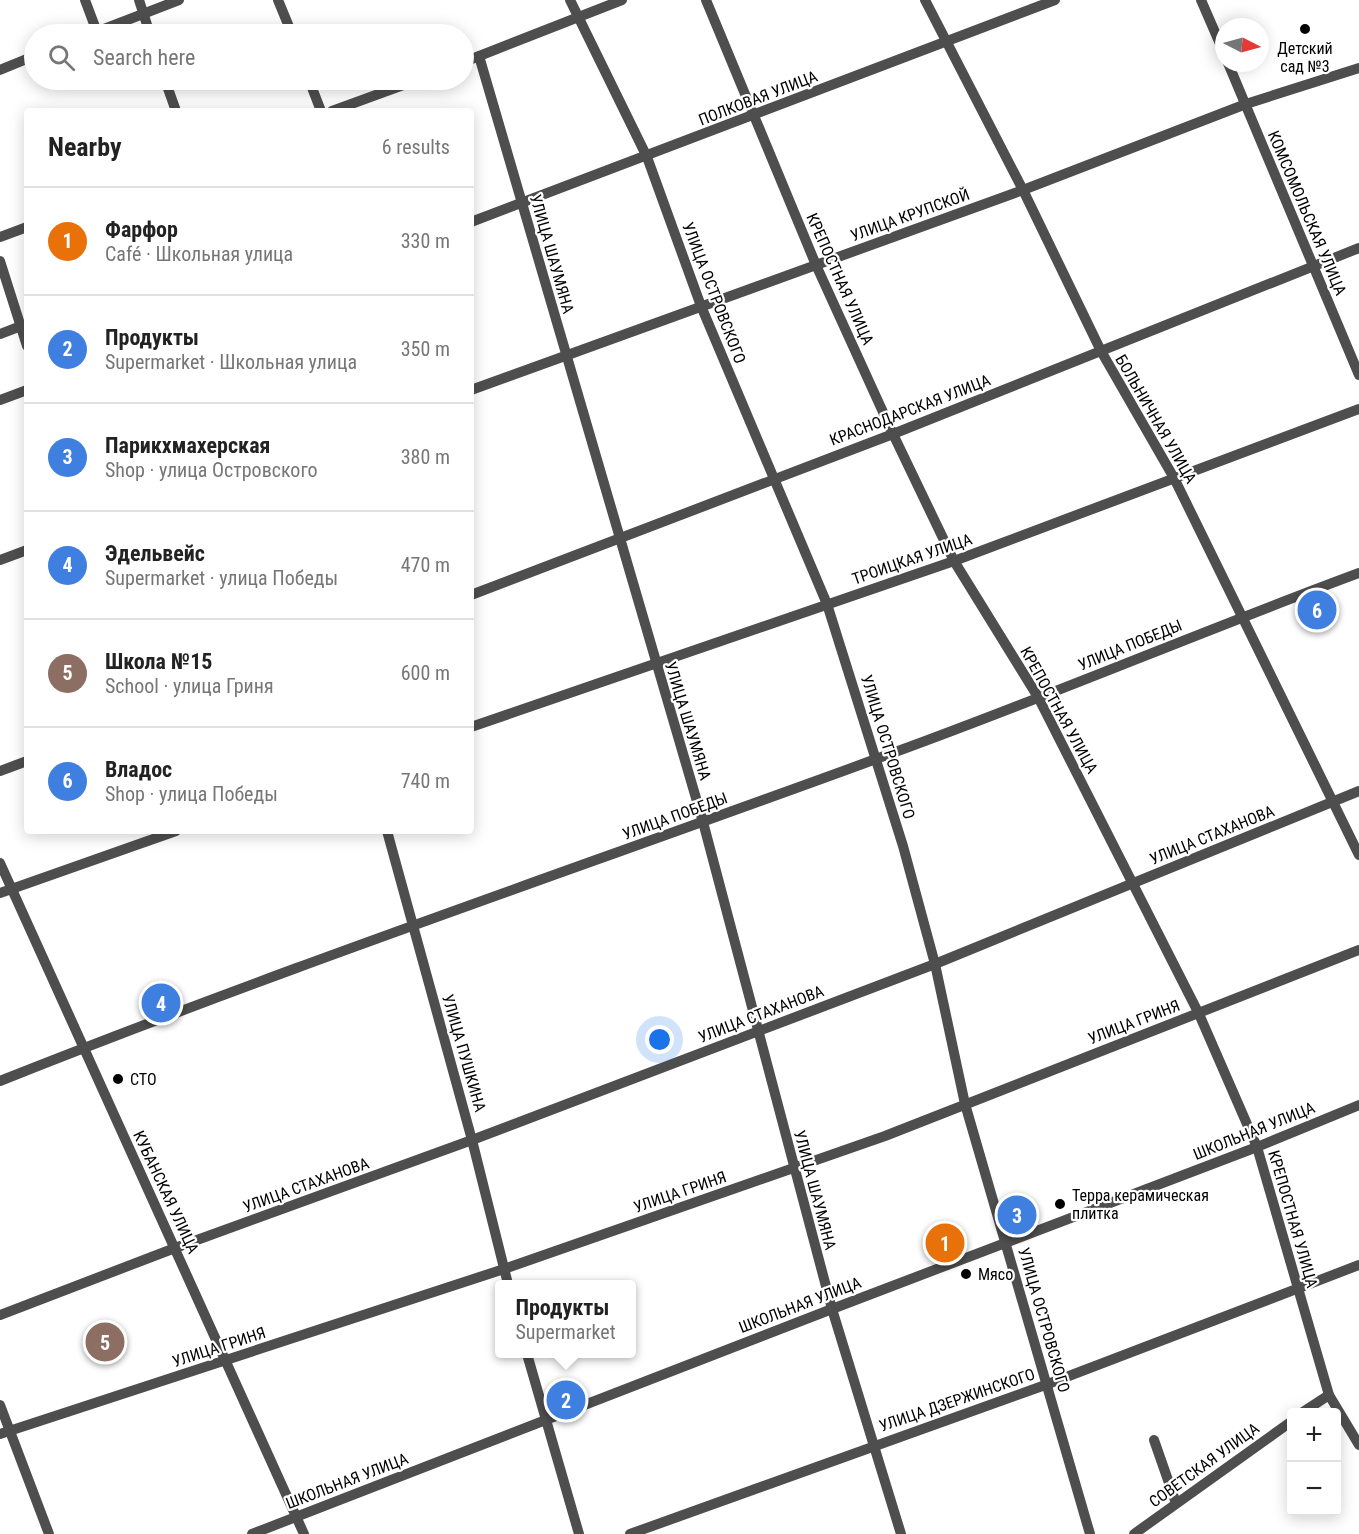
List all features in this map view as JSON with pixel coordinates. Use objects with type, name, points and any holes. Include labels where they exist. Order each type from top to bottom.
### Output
[{"type":"street","points":[[85,0],[92,24]]},
{"type":"street","points":[[139,0],[146,24]]},
{"type":"street","points":[[117,24],[179,0]]},
{"type":"street","points":[[278,0],[288,24]]},
{"type":"street","name":"УЛИЦА ОСТРОВСКОГО","points":[[570,0],[647,157],[701,306],[827,604],[877,759],[935,964],[965,1104],[1090,1534]]},
{"type":"street","points":[[474,58],[622,0]]},
{"type":"street","name":"КРЕПОСТНАЯ УЛИЦА","points":[[706,0],[816,265],[892,434],[954,561],[1038,697],[1134,882],[1199,1014],[1257,1147],[1329,1395],[1359,1445]]},
{"type":"street","name":"БОЛЬНИЧНАЯ УЛИЦА","points":[[925,0],[945,43],[1023,190],[1101,351],[1174,478],[1359,855]]},
{"type":"street","name":"ПОЛКОВАЯ УЛИЦА","points":[[474,221],[1055,0]]},
{"type":"street","points":[[1201,0],[1215,32]]},
{"type":"street","name":"УЛИЦА ШАУМЯНА","points":[[479,56],[703,822],[832,1309],[901,1534]]},
{"type":"street","points":[[0,70],[24,60]]},
{"type":"street","name":"УЛИЦА КРУПСКОЙ","points":[[474,389],[1023,190],[1246,104],[1359,68]]},
{"type":"street","name":"КОМСОМОЛЬСКАЯ УЛИЦА","points":[[1232,72],[1359,375]]},
{"type":"street","points":[[169,90],[175,108]]},
{"type":"street","points":[[313,90],[320,108]]},
{"type":"street","points":[[340,108],[390,90]]},
{"type":"street","points":[[0,237],[24,228]]},
{"type":"street","name":"КРАСНОДАРСКАЯ УЛИЦА","points":[[474,594],[621,540],[1359,249]]},
{"type":"street","points":[[0,261],[24,336]]},
{"type":"street","points":[[0,334],[21,326]]},
{"type":"street","points":[[0,400],[24,391]]},
{"type":"street","name":"ТРОИЦКАЯ УЛИЦА","points":[[474,726],[954,561],[1359,409]]},
{"type":"street","points":[[0,560],[24,551]]},
{"type":"street","name":"УЛИЦА ПОБЕДЫ","points":[[0,1082],[413,926],[877,759],[1242,616],[1359,573]]},
{"type":"street","points":[[0,771],[24,762]]},
{"type":"street","name":"УЛИЦА СТАХАНОВА","points":[[0,1315],[175,1248],[472,1140],[935,964],[1359,791]]},
{"type":"street","points":[[5,891],[167,834]]},
{"type":"street","name":"УЛИЦА ПУШКИНА","points":[[388,834],[472,1140],[507,1280]]},
{"type":"street","name":"КУБАНСКАЯ УЛИЦА","points":[[0,863],[5,891],[85,1048],[298,1516],[304,1534]]},
{"type":"street","name":"УЛИЦА ГРИНЯ","points":[[5,1432],[504,1269],[885,1136],[1359,950]]},
{"type":"street","name":"ШКОЛЬНАЯ УЛИЦА","points":[[252,1534],[1257,1147],[1359,1105]]},
{"type":"street","name":"УЛИЦА ДЗЕРЖИНСКОГО","points":[[630,1534],[874,1444],[1048,1384],[1359,1265]]},
{"type":"street","points":[[528,1358],[579,1534]]},
{"type":"street","points":[[1311,1408],[1329,1395]]},
{"type":"street","points":[[0,1405],[5,1432],[50,1534]]},
{"type":"street","name":"СОВЕТСКАЯ УЛИЦА","points":[[1134,1534],[1287,1425]]},
{"type":"street","points":[[1154,1440],[1176,1503]]},
{"type":"place","name":"Детский сад №3","points":[[1305,29]]},
{"type":"place","name":"Владос","points":[[1317,610]]},
{"type":"place","name":"Эдельвейс","points":[[161,1003]]},
{"type":"place","name":"СТО","points":[[118,1079]]},
{"type":"place","name":"Терра керамическая плитка","points":[[1060,1204]]},
{"type":"place","name":"Парикхмахерская","points":[[1017,1215]]},
{"type":"place","name":"Фарфор","points":[[945,1243]]},
{"type":"place","name":"Мясо","points":[[966,1274]]},
{"type":"place","name":"Школа №15","points":[[105,1342]]},
{"type":"place","name":"Продукты","points":[[566,1400]]}]
